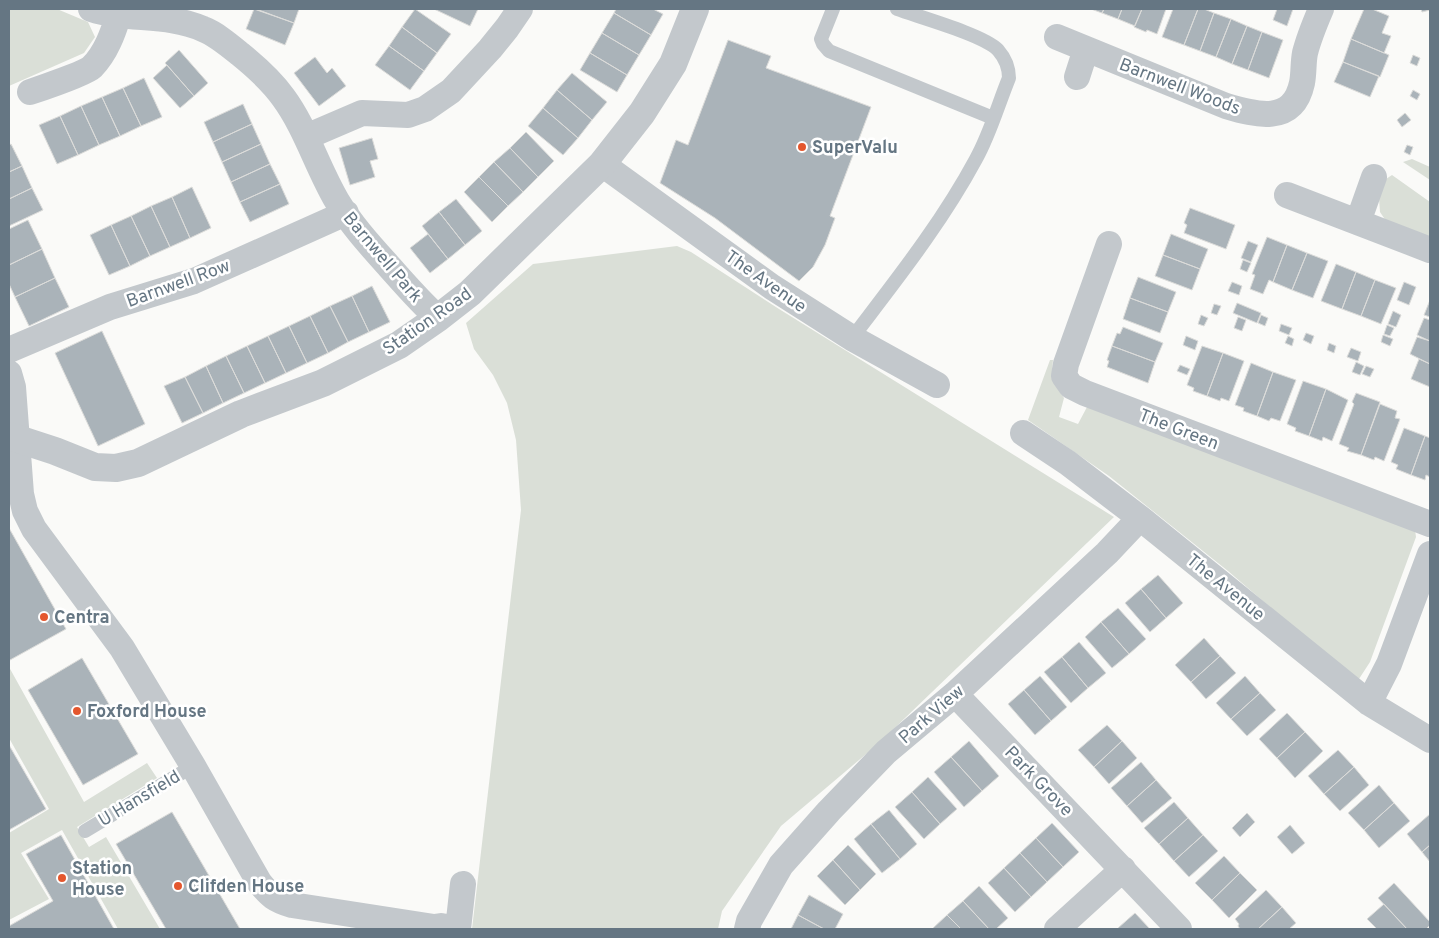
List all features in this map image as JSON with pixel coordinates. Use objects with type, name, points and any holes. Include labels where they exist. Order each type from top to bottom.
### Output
[{"type":"street","name":"Barnwell Park","points":[[91,9],[118,14],[206,19],[227,44],[269,79],[284,97],[306,137],[320,170],[359,234],[421,303],[438,318]]},
{"type":"street","points":[[306,137],[362,113],[408,115],[424,109],[451,91],[490,49],[520,9]]},
{"type":"street","name":"Station Road","points":[[12,438],[95,467],[116,468],[138,463],[240,414],[323,382],[399,345],[470,293],[602,164],[642,113],[672,64],[694,9]]},
{"type":"street","name":"Barnwell Woods","points":[[1057,37],[1226,106],[1254,114],[1270,114],[1285,110],[1298,96],[1302,84],[1305,53],[1321,9]]},
{"type":"street","points":[[30,92],[91,68],[104,52],[114,30],[118,14]]},
{"type":"street","points":[[1077,77],[1086,49]]},
{"type":"street","name":"The Avenue","points":[[602,164],[772,288],[852,338],[937,385]]},
{"type":"street","points":[[1358,222],[1374,177]]},
{"type":"street","points":[[1286,195],[1430,250]]},
{"type":"street","name":"Barnwell Row","points":[[9,350],[110,307],[194,281],[346,213]]},
{"type":"street","name":"The Green","points":[[1109,244],[1066,364],[1064,376],[1071,386],[1085,393],[1430,524]]},
{"type":"street","name":"U Hansfield","points":[[9,373],[13,387],[12,438],[25,511],[34,528],[122,648],[193,766],[259,882],[270,896],[280,902],[292,905],[458,929]]},
{"type":"street","name":"The Avenue","points":[[1022,433],[1068,463],[1140,518],[1369,703],[1430,740]]},
{"type":"street","name":"Park View","points":[[747,929],[781,865],[886,752],[955,694],[1107,553],[1140,518]]},
{"type":"street","points":[[1369,703],[1389,664],[1430,554]]},
{"type":"street","name":"Park Grove","points":[[955,694],[1180,929]]},
{"type":"street","points":[[1057,929],[1123,869]]},
{"type":"street","points":[[458,929],[463,884]]},
{"type":"lane","points":[[834,9],[821,39],[829,51],[993,118]]},
{"type":"lane","points":[[852,338],[915,257],[957,194],[977,157],[1008,78],[1009,67],[997,49],[980,39],[897,9]]},
{"type":"lane","name":"U Hansfield","points":[[85,831],[193,766]]},
{"type":"shaded area","points":[[9,9],[57,9],[88,22],[95,37],[84,53],[9,86]]},
{"type":"shaded area","points":[[1412,159],[1430,167],[1430,180],[1403,162]]},
{"type":"shaded area","points":[[1392,175],[1430,202],[1430,239],[1386,221],[1380,212],[1379,198],[1386,179]]},
{"type":"shaded area","points":[[677,246],[691,252],[779,309],[1114,517],[878,744],[781,826],[722,911],[718,929],[472,929],[521,510],[516,440],[507,403],[493,375],[474,349],[466,323],[533,264]]},
{"type":"shaded area","points":[[1050,360],[1053,360],[1054,380],[1064,398],[1059,417],[1078,424],[1087,407],[1415,530],[1416,537],[1370,662],[1357,682],[1228,571],[1109,476],[1028,420]]},
{"type":"shaded area","points":[[9,667],[84,802],[147,763],[157,778],[77,827],[89,847],[106,837],[160,929],[118,929],[62,830],[21,853],[49,899],[9,920],[9,833],[49,809],[9,738]]},
{"type":"building","points":[[254,9],[294,23],[285,45],[246,29]]},
{"type":"building","points":[[256,9],[299,9],[294,23]]},
{"type":"building","points":[[415,9],[451,34],[437,53],[402,27]]},
{"type":"building","points":[[434,9],[478,9],[470,26]]},
{"type":"building","points":[[616,9],[653,9],[663,14],[651,35],[614,13]]},
{"type":"building","points":[[1091,9],[1104,9],[1102,13]]},
{"type":"building","points":[[1104,9],[1122,9],[1118,19],[1102,13]]},
{"type":"building","points":[[1122,9],[1142,9],[1135,26],[1118,19]]},
{"type":"building","points":[[1142,9],[1166,9],[1157,34],[1134,27]]},
{"type":"building","points":[[1173,9],[1198,9],[1184,45],[1162,37]]},
{"type":"building","points":[[1198,9],[1214,13],[1200,51],[1184,45]]},
{"type":"building","points":[[1277,9],[1293,9],[1287,26],[1273,20]]},
{"type":"building","points":[[1364,9],[1372,9],[1389,16],[1382,33],[1391,36],[1384,53],[1351,39]]},
{"type":"building","points":[[1421,9],[1430,9],[1430,10],[1422,12]]},
{"type":"building","points":[[614,13],[651,35],[639,55],[602,33]]},
{"type":"building","points":[[1214,13],[1231,19],[1216,57],[1200,51]]},
{"type":"building","points":[[1231,19],[1247,26],[1232,64],[1216,57]]},
{"type":"building","points":[[1247,26],[1262,32],[1248,70],[1232,64]]},
{"type":"building","points":[[402,27],[437,53],[424,71],[389,46]]},
{"type":"building","points":[[1262,32],[1283,40],[1269,78],[1248,70]]},
{"type":"building","points":[[602,33],[639,55],[627,75],[590,53]]},
{"type":"building","points":[[1351,39],[1389,55],[1380,77],[1343,62]]},
{"type":"building","points":[[728,40],[771,56],[766,68],[871,107],[830,216],[835,218],[825,245],[813,267],[799,281],[715,218],[660,183],[676,140],[688,145]]},
{"type":"building","points":[[389,46],[424,71],[410,90],[375,65]]},
{"type":"building","points":[[179,50],[208,83],[194,96],[165,63]]},
{"type":"building","points":[[590,53],[627,75],[617,92],[580,70]]},
{"type":"building","points":[[1413,55],[1420,58],[1417,66],[1410,63]]},
{"type":"building","points":[[315,57],[327,73],[332,68],[346,86],[319,106],[294,73]]},
{"type":"building","points":[[1343,62],[1379,76],[1370,97],[1334,82]]},
{"type":"building","points":[[167,65],[194,96],[180,108],[153,78]]},
{"type":"building","points":[[572,73],[607,102],[592,120],[557,90]]},
{"type":"building","points":[[144,78],[162,117],[141,126],[123,88]]},
{"type":"building","points":[[123,88],[141,126],[120,136],[102,97]]},
{"type":"building","points":[[557,90],[592,120],[578,138],[543,108]]},
{"type":"building","points":[[1413,90],[1420,94],[1417,100],[1410,96]]},
{"type":"building","points":[[102,97],[120,136],[99,145],[81,106]]},
{"type":"building","points":[[243,104],[252,124],[213,142],[204,122]]},
{"type":"building","points":[[81,106],[99,145],[78,155],[60,116]]},
{"type":"building","points":[[543,108],[578,138],[563,155],[528,126]]},
{"type":"building","points":[[1405,113],[1411,120],[1402,127],[1397,120]]},
{"type":"building","points":[[60,116],[78,155],[57,164],[39,125]]},
{"type":"building","points":[[252,124],[261,144],[222,162],[213,142]]},
{"type":"building","points":[[526,132],[554,161],[538,177],[510,148]]},
{"type":"building","points":[[372,138],[378,159],[370,161],[375,177],[350,185],[339,148]]},
{"type":"building","points":[[11,144],[22,166],[9,172],[9,145]]},
{"type":"building","points":[[261,144],[270,164],[231,182],[222,162]]},
{"type":"building","points":[[1407,145],[1413,147],[1410,155],[1404,152]]},
{"type":"building","points":[[510,148],[538,177],[523,192],[494,162]]},
{"type":"building","points":[[494,162],[523,192],[508,206],[479,177]]},
{"type":"building","points":[[270,164],[280,184],[240,202],[231,182]]},
{"type":"building","points":[[22,166],[32,188],[9,199],[9,172]]},
{"type":"building","points":[[479,177],[508,206],[492,222],[464,192]]},
{"type":"building","points":[[280,184],[289,204],[250,222],[240,202]]},
{"type":"building","points":[[192,187],[211,228],[190,238],[172,197]]},
{"type":"building","points":[[32,188],[43,210],[9,226],[9,199]]},
{"type":"building","points":[[172,197],[190,238],[170,247],[151,206]]},
{"type":"building","points":[[456,199],[482,231],[465,245],[439,212]]},
{"type":"building","points":[[151,206],[170,247],[150,256],[131,216]]},
{"type":"building","points":[[1190,208],[1235,225],[1226,249],[1184,233],[1187,225],[1184,223]]},
{"type":"building","points":[[439,212],[465,245],[448,259],[422,226]]},
{"type":"building","points":[[131,216],[150,256],[130,266],[111,225]]},
{"type":"building","points":[[28,220],[42,249],[9,265],[9,229]]},
{"type":"building","points":[[111,225],[130,266],[109,275],[90,235]]},
{"type":"building","points":[[428,234],[448,259],[430,273],[410,248]]},
{"type":"building","points":[[1171,234],[1208,249],[1200,269],[1163,255]]},
{"type":"building","points":[[1267,237],[1287,245],[1273,282],[1269,280],[1263,294],[1250,289],[1255,275],[1252,274]]},
{"type":"building","points":[[1248,241],[1258,245],[1251,262],[1241,258]]},
{"type":"building","points":[[1287,245],[1307,253],[1292,290],[1273,282]]},
{"type":"building","points":[[42,249],[55,278],[15,297],[9,284],[9,265]]},
{"type":"building","points":[[1307,253],[1328,261],[1313,298],[1292,290]]},
{"type":"building","points":[[1163,255],[1200,269],[1192,290],[1155,276]]},
{"type":"building","points":[[1243,260],[1251,263],[1247,272],[1240,269]]},
{"type":"building","points":[[1336,264],[1356,272],[1342,309],[1321,301]]},
{"type":"building","points":[[1356,272],[1375,280],[1361,316],[1342,309]]},
{"type":"building","points":[[1138,277],[1176,292],[1168,312],[1130,298]]},
{"type":"building","points":[[55,278],[69,307],[29,326],[15,297]]},
{"type":"building","points":[[1375,280],[1396,288],[1381,324],[1361,316]]},
{"type":"building","points":[[1232,282],[1242,286],[1239,295],[1228,291]]},
{"type":"building","points":[[1404,282],[1416,287],[1409,305],[1397,300]]},
{"type":"building","points":[[372,286],[390,322],[369,332],[352,296]]},
{"type":"building","points":[[352,296],[369,332],[348,342],[330,306]]},
{"type":"building","points":[[1130,298],[1168,312],[1160,333],[1123,319]]},
{"type":"building","points":[[1430,300],[1430,317],[1424,315]]},
{"type":"building","points":[[1237,303],[1261,313],[1257,323],[1233,313]]},
{"type":"building","points":[[1214,304],[1221,306],[1217,315],[1211,313]]},
{"type":"building","points":[[330,306],[348,342],[328,353],[310,316]]},
{"type":"building","points":[[1393,311],[1401,315],[1396,327],[1388,324]]},
{"type":"building","points":[[1201,315],[1208,318],[1204,326],[1198,324]]},
{"type":"building","points":[[1261,315],[1268,318],[1265,326],[1258,323]]},
{"type":"building","points":[[310,316],[328,353],[307,363],[289,326]]},
{"type":"building","points":[[1238,317],[1246,320],[1242,331],[1234,328]]},
{"type":"building","points":[[1424,318],[1430,320],[1430,341],[1417,335]]},
{"type":"building","points":[[1281,324],[1292,328],[1289,335],[1279,331]]},
{"type":"building","points":[[1387,325],[1394,328],[1390,336],[1384,334]]},
{"type":"building","points":[[289,326],[307,363],[286,373],[268,336]]},
{"type":"building","points":[[1123,327],[1163,343],[1155,362],[1112,346],[1117,333],[1120,334]]},
{"type":"building","points":[[102,331],[145,424],[98,446],[55,353]]},
{"type":"building","points":[[1306,333],[1314,336],[1311,344],[1303,340]]},
{"type":"building","points":[[1383,335],[1393,339],[1390,346],[1381,342]]},
{"type":"building","points":[[268,336],[286,373],[265,383],[247,346]]},
{"type":"building","points":[[1186,336],[1198,341],[1195,350],[1183,345]]},
{"type":"building","points":[[1288,336],[1294,339],[1292,346],[1285,343]]},
{"type":"building","points":[[1417,337],[1430,341],[1430,364],[1410,354]]},
{"type":"building","points":[[1329,343],[1336,346],[1334,353],[1327,350]]},
{"type":"building","points":[[247,346],[265,383],[244,393],[226,356]]},
{"type":"building","points":[[1112,346],[1155,362],[1148,383],[1107,367],[1109,361],[1107,360]]},
{"type":"building","points":[[1202,346],[1223,353],[1207,396],[1193,391],[1194,388],[1187,385]]},
{"type":"building","points":[[1351,348],[1361,352],[1358,361],[1347,357]]},
{"type":"building","points":[[1223,353],[1244,361],[1229,401],[1221,398],[1220,401],[1207,396]]},
{"type":"building","points":[[226,356],[244,393],[223,403],[206,366]]},
{"type":"building","points":[[1419,359],[1430,364],[1430,387],[1411,379]]},
{"type":"building","points":[[1356,362],[1364,366],[1360,375],[1352,372]]},
{"type":"building","points":[[1251,363],[1273,372],[1257,416],[1243,411],[1244,408],[1235,405]]},
{"type":"building","points":[[1180,365],[1190,369],[1187,375],[1177,371]]},
{"type":"building","points":[[206,366],[223,403],[203,413],[185,377]]},
{"type":"building","points":[[1366,366],[1374,369],[1370,377],[1362,374]]},
{"type":"building","points":[[1273,372],[1296,380],[1280,421],[1271,418],[1269,421],[1257,416]]},
{"type":"building","points":[[185,377],[203,413],[182,423],[164,386]]},
{"type":"building","points":[[1303,381],[1326,389],[1309,436],[1295,431],[1296,428],[1287,424]]},
{"type":"building","points":[[1326,389],[1348,400],[1332,441],[1323,437],[1322,441],[1309,436]]},
{"type":"building","points":[[1356,393],[1380,402],[1361,455],[1347,451],[1349,448],[1339,444],[1354,404],[1352,402]]},
{"type":"building","points":[[1380,404],[1397,411],[1395,418],[1400,419],[1384,461],[1375,457],[1374,460],[1361,455]]},
{"type":"building","points":[[1404,428],[1425,436],[1411,475],[1396,469],[1398,465],[1391,462]]},
{"type":"building","points":[[1425,436],[1430,438],[1430,477],[1426,475],[1425,480],[1411,475]]},
{"type":"building","points":[[9,528],[66,629],[10,660],[9,658]]},
{"type":"building","points":[[1158,575],[1183,603],[1166,618],[1141,589]]},
{"type":"building","points":[[1141,589],[1166,618],[1150,632],[1125,603]]},
{"type":"building","points":[[1118,608],[1146,639],[1129,654],[1101,622]]},
{"type":"building","points":[[1101,622],[1129,654],[1112,668],[1085,637]]},
{"type":"building","points":[[1204,638],[1220,656],[1191,682],[1175,665]]},
{"type":"building","points":[[1079,642],[1106,673],[1088,688],[1062,657]]},
{"type":"building","points":[[1220,656],[1236,673],[1206,699],[1191,682]]},
{"type":"building","points":[[1062,657],[1088,688],[1071,703],[1044,672]]},
{"type":"building","name":"Foxford House","points":[[82,658],[138,754],[83,785],[28,690]]},
{"type":"building","points":[[1040,676],[1067,707],[1051,721],[1024,690]]},
{"type":"building","points":[[1245,676],[1260,693],[1231,719],[1216,703]]},
{"type":"building","points":[[1024,690],[1051,721],[1035,735],[1008,704]]},
{"type":"building","points":[[1260,693],[1276,710],[1247,736],[1231,719]]},
{"type":"building","points":[[1287,713],[1305,732],[1277,758],[1259,739]]},
{"type":"building","points":[[1107,725],[1122,741],[1094,767],[1078,750]]},
{"type":"building","points":[[1305,732],[1323,751],[1295,778],[1277,758]]},
{"type":"building","points":[[969,741],[999,776],[982,791],[951,757]]},
{"type":"building","points":[[1122,741],[1137,758],[1109,784],[1094,767]]},
{"type":"building","points":[[9,745],[46,809],[9,830]]},
{"type":"building","points":[[1338,750],[1354,767],[1324,794],[1308,776]]},
{"type":"building","points":[[951,757],[982,791],[964,807],[934,772]]},
{"type":"building","points":[[1141,762],[1156,780],[1127,806],[1111,788]]},
{"type":"building","points":[[1354,767],[1369,785],[1340,811],[1324,794]]},
{"type":"building","points":[[928,777],[957,809],[940,824],[912,792]]},
{"type":"building","points":[[1156,780],[1172,798],[1142,823],[1127,806]]},
{"type":"building","points":[[1379,785],[1394,803],[1364,830],[1348,813]]},
{"type":"building","points":[[912,792],[940,824],[924,839],[895,807]]},
{"type":"building","points":[[1174,802],[1188,818],[1159,844],[1144,828]]},
{"type":"building","points":[[1394,803],[1410,821],[1379,848],[1364,830]]},
{"type":"building","points":[[889,810],[917,844],[900,859],[871,824]]},
{"type":"building","name":"Clifden House","points":[[172,812],[240,929],[166,929],[116,844]]},
{"type":"building","points":[[1247,813],[1255,822],[1240,837],[1232,828]]},
{"type":"building","points":[[1430,814],[1430,845],[1422,852],[1407,834]]},
{"type":"building","points":[[1188,818],[1203,835],[1174,861],[1159,844]]},
{"type":"building","points":[[1052,823],[1079,852],[1063,867],[1036,838]]},
{"type":"building","points":[[871,824],[900,859],[882,873],[854,839]]},
{"type":"building","points":[[1290,825],[1305,843],[1292,854],[1277,837]]},
{"type":"building","name":"Station House","points":[[61,835],[114,929],[9,929],[9,926],[53,901],[26,854]]},
{"type":"building","points":[[1203,835],[1218,851],[1189,877],[1174,861]]},
{"type":"building","points":[[1036,838],[1063,867],[1047,882],[1020,853]]},
{"type":"building","points":[[848,845],[876,874],[860,890],[833,860]]},
{"type":"building","points":[[1430,845],[1430,862],[1422,852]]},
{"type":"building","points":[[1020,853],[1047,882],[1031,897],[1004,868]]},
{"type":"building","points":[[1224,856],[1240,873],[1212,900],[1195,883]]},
{"type":"building","points":[[833,860],[860,890],[845,905],[817,876]]},
{"type":"building","points":[[1004,868],[1031,897],[1015,912],[988,883]]},
{"type":"building","points":[[1240,873],[1257,890],[1229,918],[1212,900]]},
{"type":"building","points":[[1394,883],[1430,922],[1426,929],[1407,929],[1378,898]]},
{"type":"building","points":[[979,886],[1008,918],[996,929],[989,929],[963,901]]},
{"type":"building","points":[[1266,890],[1282,907],[1258,929],[1240,929],[1235,919]]},
{"type":"building","points":[[809,895],[843,914],[835,929],[824,929],[798,915]]},
{"type":"building","points":[[963,901],[989,929],[961,929],[947,915]]},
{"type":"building","points":[[1384,904],[1407,929],[1377,929],[1367,919]]},
{"type":"building","points":[[1282,907],[1296,923],[1289,929],[1258,929]]},
{"type":"building","points":[[1135,913],[1150,929],[1118,928]]},
{"type":"building","points":[[798,915],[824,929],[791,929]]},
{"type":"building","points":[[947,915],[961,929],[932,929]]},
{"type":"place","name":"SuperValu","points":[[802,147]]},
{"type":"place","name":"Centra","points":[[44,617]]},
{"type":"place","name":"Foxford House","points":[[77,711]]},
{"type":"place","name":"Station House","points":[[62,878]]},
{"type":"place","name":"Clifden House","points":[[178,886]]}]
